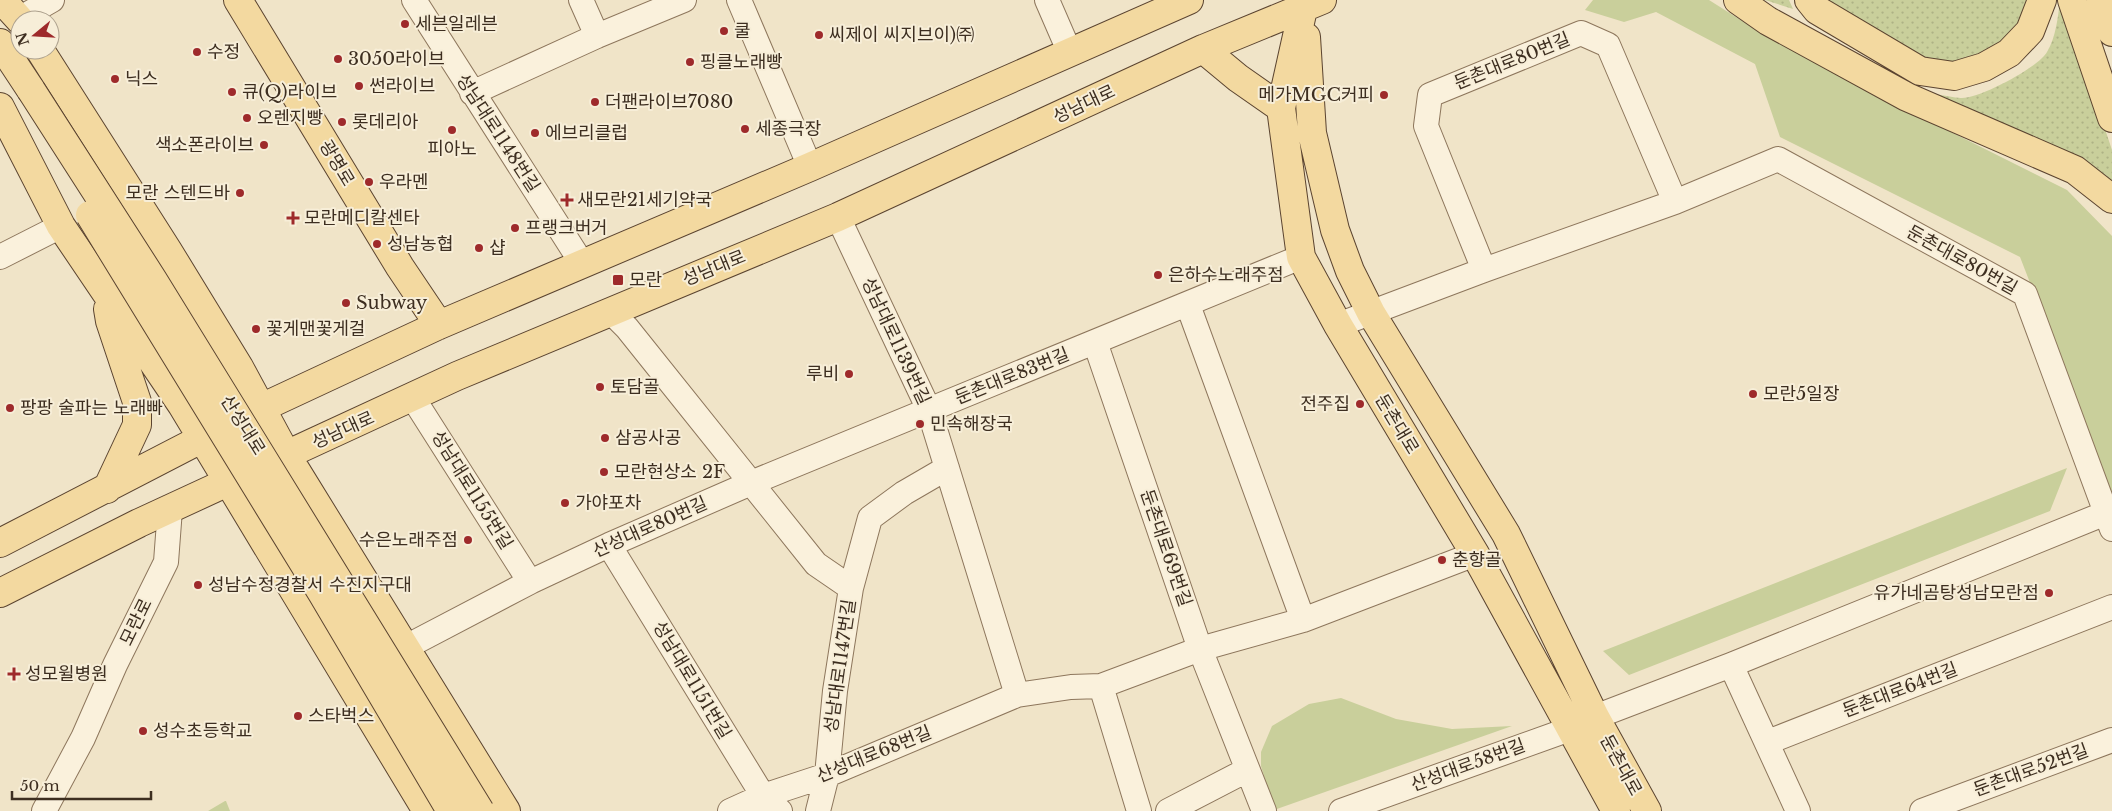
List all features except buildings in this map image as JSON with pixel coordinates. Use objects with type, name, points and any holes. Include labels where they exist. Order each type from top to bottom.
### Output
[{"type":"main road","name":"광명로","points":[[238,0],[400,267],[439,325]]},
{"type":"main road","points":[[0,543],[261,408],[439,325],[584,265],[1189,0]]},
{"type":"main road","points":[[1738,0],[1768,21],[1907,97],[2075,170],[2112,199]]},
{"type":"main road","points":[[1809,0],[1817,10],[1920,71],[1954,76],[1984,67],[2009,53],[2030,31],[2042,0]]},
{"type":"main road","points":[[2072,0],[2112,118]]},
{"type":"main road","points":[[2101,0],[2112,32]]},
{"type":"main road","name":"성남대로","points":[[0,593],[170,509],[457,376],[838,217],[1204,49],[1310,3]]},
{"type":"main road","name":"둔촌대로","points":[[1310,3],[1281,108],[1301,256],[1338,325],[1474,554],[1616,811]]},
{"type":"main road","name":"둔촌대로","points":[[1310,3],[1312,134],[1336,230],[1350,271],[1371,312],[1506,534],[1595,716],[1647,811]]},
{"type":"main road","name":"산성대로","points":[[0,43],[16,98],[153,280],[480,811]]},
{"type":"main road","points":[[1204,49],[1238,78],[1281,108]]},
{"type":"main road","points":[[46,60],[168,251],[239,367],[287,456],[506,811]]},
{"type":"main road","name":"산성대로","points":[[0,68],[16,98],[322,593],[451,811]]},
{"type":"main road","points":[[16,98],[25,154],[61,226],[177,398],[427,811]]},
{"type":"main road","points":[[106,293],[110,321],[137,402],[137,425],[107,489]]},
{"type":"street","points":[[23,10],[52,0]]},
{"type":"street","name":"성남대로1148번길","points":[[414,0],[584,265]]},
{"type":"street","points":[[581,0],[596,36]]},
{"type":"street","points":[[472,93],[596,36],[684,0]]},
{"type":"street","points":[[739,0],[810,167]]},
{"type":"street","points":[[1047,0],[1070,53]]},
{"type":"street","name":"둔촌대로80번길","points":[[1484,270],[1426,126],[1430,95],[1581,33],[1608,45],[1675,202]]},
{"type":"street","points":[[0,129],[25,154]]},
{"type":"street","name":"둔촌대로80번길","points":[[1338,325],[1484,270],[1675,202],[1778,159],[2025,294],[2109,521]]},
{"type":"street","name":"성남대로1139번길","points":[[838,217],[928,410],[1017,695]]},
{"type":"street","points":[[0,258],[61,226]]},
{"type":"street","name":"둔촌대로83번길","points":[[928,410],[1301,256]]},
{"type":"street","points":[[1188,304],[1303,620]]},
{"type":"street","name":"성남대로1147번길","points":[[610,311],[627,328],[816,564],[850,588],[835,691],[827,775],[818,811]]},
{"type":"street","name":"둔촌대로69번길","points":[[1095,342],[1200,649],[1264,811]]},
{"type":"street","name":"성남대로1155번길","points":[[413,398],[530,582]]},
{"type":"street","name":"산성대로80번길","points":[[406,647],[530,582],[609,545],[751,483],[928,410]]},
{"type":"street","points":[[850,588],[870,518],[904,492],[947,468]]},
{"type":"street","name":"모란로","points":[[44,811],[84,738],[115,665],[166,562],[170,509]]},
{"type":"street","points":[[1595,716],[2109,521]]},
{"type":"street","name":"성남대로1151번길","points":[[609,545],[772,804]]},
{"type":"street","points":[[1017,695],[1071,687],[1100,686],[1200,649],[1303,620],[1474,554]]},
{"type":"street","name":"둔촌대로64번길","points":[[1768,742],[2112,607]]},
{"type":"street","points":[[1731,665],[1768,742],[1798,811]]},
{"type":"street","points":[[1100,686],[1140,811]]},
{"type":"street","name":"산성대로68번길","points":[[730,811],[772,804],[827,775],[1017,695]]},
{"type":"street","name":"산성대로58번길","points":[[1340,811],[1570,729],[1595,716]]},
{"type":"street","name":"둔촌대로52번길","points":[[1922,811],[2112,740]]},
{"type":"street","points":[[1168,811],[1247,770]]},
{"type":"green space","points":[[1593,0],[1709,0],[1758,31],[1905,109],[2067,190],[2112,236],[2112,494],[2020,257],[1780,137],[1755,64],[1656,12],[1624,22],[1585,10]]},
{"type":"green space","points":[[1765,0],[1789,0],[1793,9]]},
{"type":"green space","points":[[1828,0],[2029,0],[2018,23],[1998,47],[1966,65],[1932,66]]},
{"type":"green space","points":[[2060,0],[2062,0],[2112,150],[2112,192],[1915,90],[1961,98],[1970,97],[1994,88],[2033,66],[2042,58],[2050,46],[2055,33]]},
{"type":"green space","points":[[2067,468],[2050,511],[1629,675],[1603,651]]},
{"type":"green space","points":[[1341,698],[1396,719],[1452,729],[1512,726],[1274,810],[1261,766],[1261,752],[1272,726],[1309,704]]},
{"type":"green space","points":[[225,801],[230,811],[208,811]]},
{"type":"place","name":"세븐일레븐","points":[[405,24]]},
{"type":"place","name":"쿨","points":[[724,31]]},
{"type":"place","name":"씨제이 씨지브이)㈜","points":[[819,35]]},
{"type":"place","name":"수정","points":[[197,52]]},
{"type":"place","name":"3050라이브","points":[[338,59]]},
{"type":"place","name":"핑클노래빵","points":[[690,62]]},
{"type":"place","name":"닉스","points":[[115,79]]},
{"type":"place","name":"썬라이브","points":[[359,86]]},
{"type":"place","name":"큐(Q)라이브","points":[[232,92]]},
{"type":"place","name":"메가MGC커피","points":[[1384,95]]},
{"type":"place","name":"더팬라이브7080","points":[[595,102]]},
{"type":"place","name":"오렌지빵","points":[[247,118]]},
{"type":"place","name":"롯데리아","points":[[342,122]]},
{"type":"place","name":"세종극장","points":[[745,129]]},
{"type":"place","name":"피아노","points":[[452,130]]},
{"type":"place","name":"에브리클럽","points":[[535,133]]},
{"type":"place","name":"색소폰라이브","points":[[264,145]]},
{"type":"place","name":"우라멘","points":[[369,182]]},
{"type":"place","name":"모란 스텐드바","points":[[240,193]]},
{"type":"place","name":"새모란21세기약국","points":[[567,200]]},
{"type":"place","name":"모란메디칼센타","points":[[293,218]]},
{"type":"place","name":"프랭크버거","points":[[515,228]]},
{"type":"place","name":"성남농협","points":[[377,244]]},
{"type":"place","name":"샵","points":[[479,248]]},
{"type":"place","name":"은하수노래주점","points":[[1158,275]]},
{"type":"place","name":"모란","points":[[618,280]]},
{"type":"place","name":"Subway","points":[[346,303]]},
{"type":"place","name":"꽃게맨꽃게걸","points":[[256,329]]},
{"type":"place","name":"루비","points":[[849,374]]},
{"type":"place","name":"토담골","points":[[600,387]]},
{"type":"place","name":"모란5일장","points":[[1753,394]]},
{"type":"place","name":"전주집","points":[[1360,404]]},
{"type":"place","name":"팡팡 술파는 노래빠","points":[[10,408]]},
{"type":"place","name":"민속해장국","points":[[920,424]]},
{"type":"place","name":"삼공사공","points":[[605,438]]},
{"type":"place","name":"모란현상소 2F","points":[[604,472]]},
{"type":"place","name":"가야포차","points":[[565,503]]},
{"type":"place","name":"수은노래주점","points":[[468,540]]},
{"type":"place","name":"춘향골","points":[[1442,560]]},
{"type":"place","name":"성남수정경찰서 수진지구대","points":[[198,585]]},
{"type":"place","name":"유가네곰탕성남모란점","points":[[2049,593]]},
{"type":"place","name":"성모윌병원","points":[[14,674]]},
{"type":"place","name":"스타벅스","points":[[298,716]]},
{"type":"place","name":"성수초등학교","points":[[143,731]]}]
